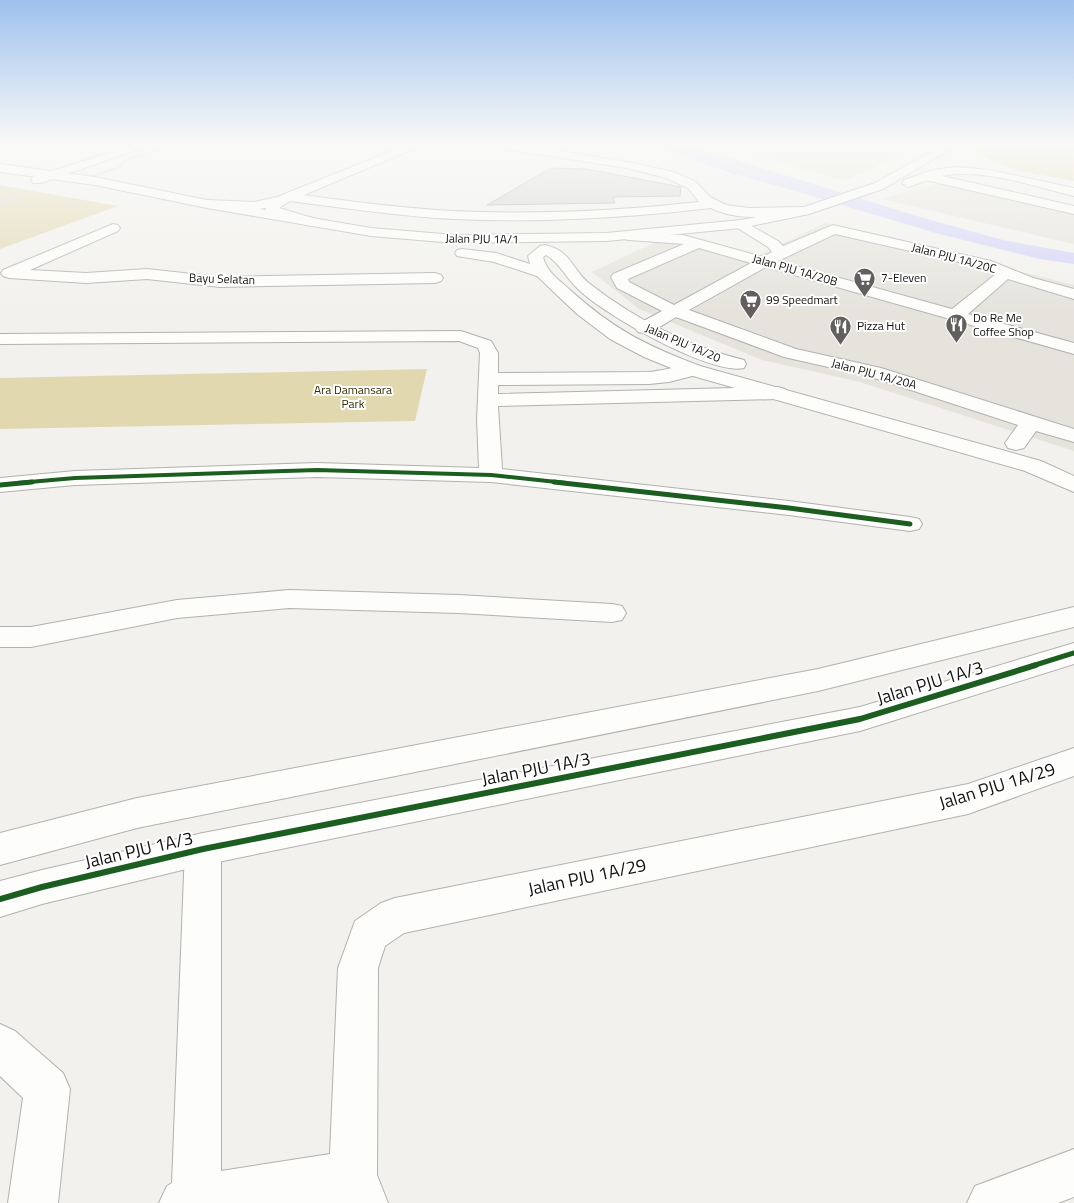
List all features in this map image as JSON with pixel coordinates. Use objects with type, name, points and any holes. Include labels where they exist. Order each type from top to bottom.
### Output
[{"type":"street","name":"Jalan PJU 1A/1","points":[[148,200],[235,219],[392,245],[496,258],[543,273]]},
{"type":"street","name":"Jalan PJU 1A/1","points":[[188,200],[371,232],[455,240],[629,236],[740,224],[804,210],[834,200]]},
{"type":"street","points":[[207,204],[242,207],[274,200]]},
{"type":"street","points":[[281,200],[271,208],[274,211],[311,222]]},
{"type":"street","points":[[304,200],[412,212],[498,217],[606,214],[718,206],[749,212],[804,210]]},
{"type":"street","points":[[371,232],[435,242],[517,244],[545,249],[713,221],[725,217],[727,213],[708,200]]},
{"type":"street","points":[[1031,200],[1074,210]]},
{"type":"street","points":[[644,328],[781,253],[773,244],[740,224]]},
{"type":"street","points":[[4,275],[113,228]]},
{"type":"street","name":"Jalan PJU 1A/20C","points":[[781,253],[833,229],[986,264],[1006,273],[1074,294]]},
{"type":"street","name":"Jalan PJU 1A/20B","points":[[629,236],[683,239],[1074,349]]},
{"type":"street","name":"Jalan PJU 1A/20A","points":[[698,243],[618,277],[623,285],[674,311],[791,353],[874,372],[1074,436]]},
{"type":"street","points":[[543,273],[536,265],[535,256],[545,249]]},
{"type":"street","name":"Jalan PJU 1A/20","points":[[545,249],[562,258],[566,266],[584,286],[644,328],[781,385],[1033,466],[1074,485]]},
{"type":"street","name":"Jalan PJU 1A/20","points":[[543,273],[586,314],[626,341],[693,370],[781,385]]},
{"type":"street","points":[[954,316],[1006,273]]},
{"type":"street","name":"Bayu Selatan","points":[[4,275],[86,278],[147,274],[220,282],[435,278]]},
{"type":"street","points":[[0,339],[59,340],[166,337],[453,335],[485,344],[488,347],[487,400],[491,475]]},
{"type":"street","points":[[487,379],[649,378],[669,376],[693,370]]},
{"type":"street","name":"Jalan PJU 1A/20","points":[[487,400],[781,385]]},
{"type":"street","points":[[1031,422],[1007,440],[1066,461]]},
{"type":"street","points":[[0,485],[74,478],[317,470],[491,475],[789,508],[910,524]]},
{"type":"street","points":[[0,637],[31,636],[177,609],[289,600],[459,604],[612,613]]},
{"type":"street","name":"Jalan PJU 1A/3","points":[[0,849],[137,813],[818,680],[1074,618]]},
{"type":"street","name":"Jalan PJU 1A/3","points":[[0,899],[42,887],[203,849],[860,719],[1074,653]]},
{"type":"street","name":"Jalan PJU 1A/29","points":[[358,1189],[358,968],[369,934],[395,916],[968,799],[1074,762]]},
{"type":"street","points":[[203,849],[190,1201],[358,1189]]},
{"type":"street","points":[[0,1046],[48,1089],[32,1203]]},
{"type":"street","points":[[992,1203],[1074,1173]]},
{"type":"shaded area","points":[[887,200],[1022,200],[1074,212],[1074,244]]},
{"type":"shaded area","points":[[825,223],[1074,285],[1074,451],[860,382],[762,360],[639,309],[592,272],[660,240],[683,239],[757,256]]},
{"type":"green space","points":[[0,200],[85,200],[118,206],[0,249]]},
{"type":"green space","name":"Ara Damansara Park","points":[[427,369],[415,421],[0,429],[0,378]]},
{"type":"water","points":[[826,200],[866,200],[1003,240],[1074,253],[1074,264],[1040,259],[939,234]]},
{"type":"building","points":[[495,200],[614,200],[615,203],[487,205]]},
{"type":"waterway","points":[[0,203],[10,200]]},
{"type":"cycle path","points":[[0,485],[75,478],[317,470],[491,475],[789,508],[910,524]]},
{"type":"cycle path","points":[[0,899],[42,887],[203,849],[860,719],[1074,653]]},
{"type":"place","name":"7-Eleven","points":[[865,297]]},
{"type":"place","name":"99 Speedmart","points":[[750,319]]},
{"type":"place","name":"Do Re Me Coffee Shop","points":[[957,344]]},
{"type":"place","name":"Pizza Hut","points":[[841,345]]}]
